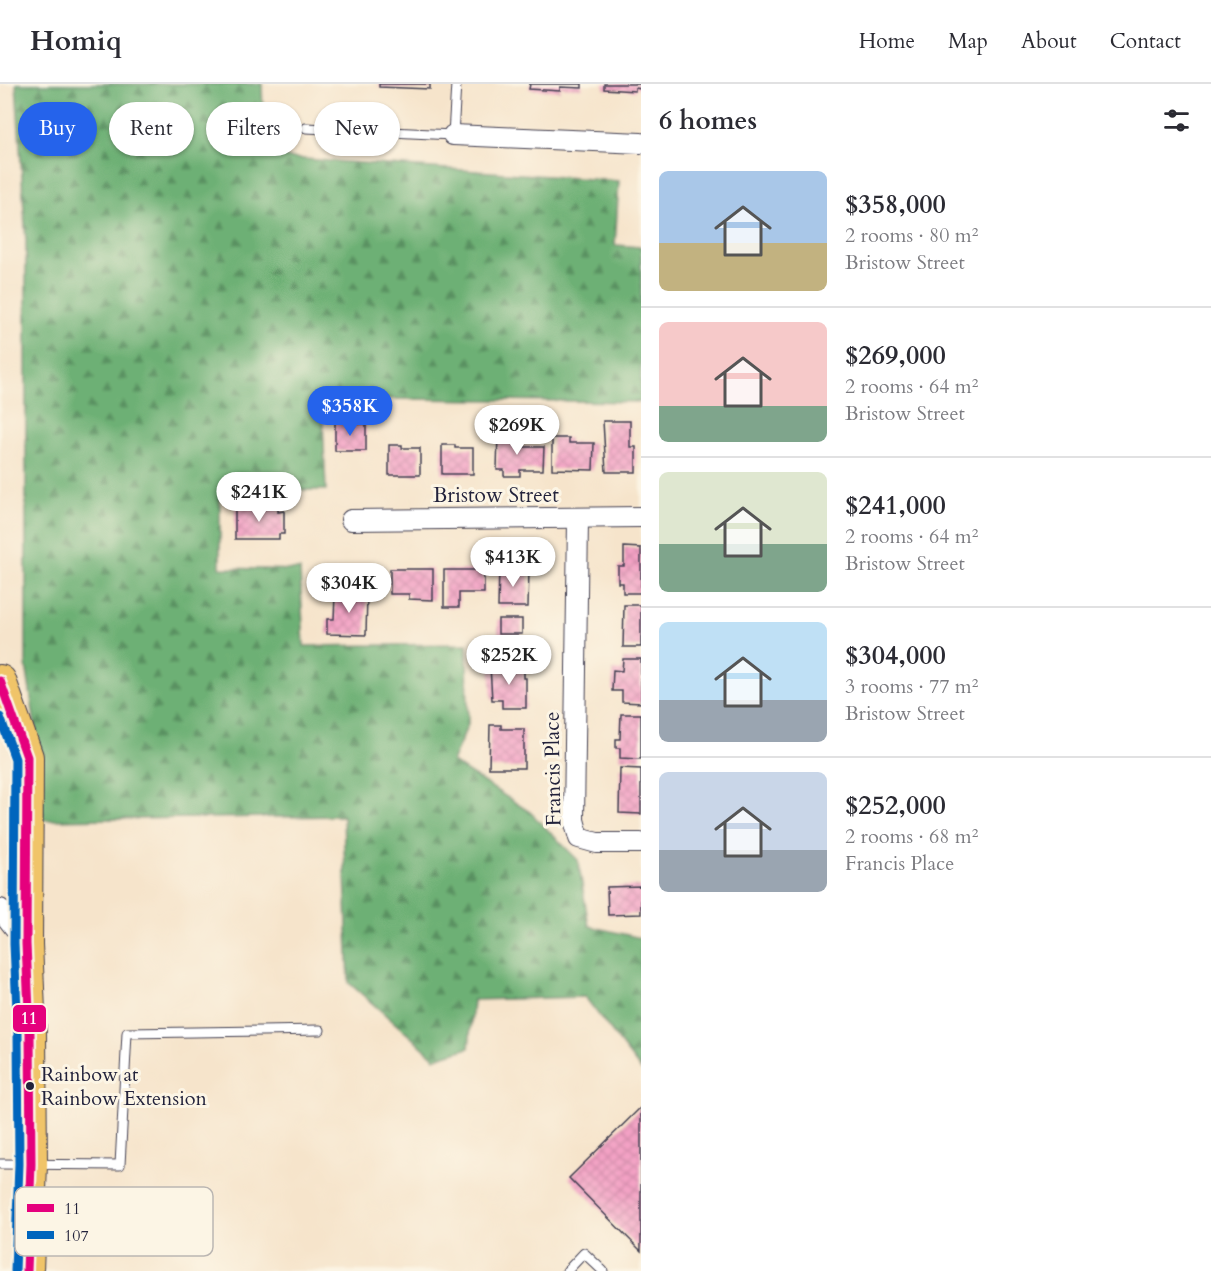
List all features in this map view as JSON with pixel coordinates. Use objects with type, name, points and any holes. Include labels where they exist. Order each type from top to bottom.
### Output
[{"type":"main road","points":[[0,681],[27,757],[26,944],[30,1033],[30,1187]]},
{"type":"main road","points":[[27,1271],[28,1256]]},
{"type":"street","points":[[453,135],[641,143]]},
{"type":"street","name":"Bristow Street","points":[[351,520],[641,518]]},
{"type":"street","name":"Francis Place","points":[[578,519],[574,820],[579,838],[597,843],[641,843]]},
{"type":"street","points":[[0,909],[26,944]]},
{"type":"lane","points":[[306,128],[453,135],[456,84]]},
{"type":"lane","points":[[0,1164],[120,1165],[127,1033],[320,1030]]},
{"type":"lane","points":[[567,1271],[584,1253],[603,1271]]},
{"type":"green space","points":[[16,84],[262,84],[263,102],[206,102],[206,156],[285,156],[619,181],[615,245],[641,247],[641,402],[322,398],[326,490],[220,490],[220,568],[300,570],[304,646],[467,644],[468,724],[452,762],[530,812],[578,860],[589,926],[641,938],[641,1070],[585,997],[473,1000],[469,1048],[435,1058],[349,983],[343,816],[41,820],[38,746],[26,664],[26,242],[21,156],[97,156],[97,102],[18,102],[18,116]]},
{"type":"building","points":[[379,84],[430,84],[430,89],[379,87]]},
{"type":"building","points":[[530,84],[582,84],[582,88],[560,87],[560,91],[529,89]]},
{"type":"building","points":[[604,84],[641,84],[641,89],[635,88],[635,91],[604,89]]},
{"type":"building","points":[[335,421],[366,424],[366,451],[335,451]]},
{"type":"building","points":[[603,421],[630,421],[630,447],[636,447],[636,472],[606,472]]},
{"type":"building","points":[[498,433],[516,433],[516,447],[544,447],[543,470],[520,470],[520,476],[504,476],[504,470],[497,470]]},
{"type":"building","points":[[552,438],[569,438],[569,443],[594,443],[593,470],[552,469]]},
{"type":"building","points":[[389,445],[420,448],[420,475],[389,475]]},
{"type":"building","points":[[442,445],[473,448],[473,474],[442,474]]},
{"type":"building","points":[[235,508],[278,508],[278,512],[284,511],[284,534],[279,534],[279,539],[235,539]]},
{"type":"building","points":[[624,547],[641,548],[641,593],[623,593],[623,583],[618,583],[618,566],[624,566]]},
{"type":"building","points":[[508,566],[529,570],[528,607],[498,607],[499,569],[508,569]]},
{"type":"building","points":[[390,569],[433,569],[433,600],[409,599],[409,594],[390,594]]},
{"type":"building","points":[[444,570],[484,570],[484,593],[459,593],[459,607],[444,607]]},
{"type":"building","points":[[339,589],[354,590],[354,595],[367,595],[366,635],[327,634],[327,619],[334,619],[335,595],[339,595]]},
{"type":"building","points":[[624,605],[641,605],[641,647],[623,647]]},
{"type":"building","points":[[498,619],[522,619],[522,634],[498,634]]},
{"type":"building","points":[[623,659],[641,659],[641,703],[622,702],[622,691],[612,691],[613,670],[622,671]]},
{"type":"building","points":[[490,666],[524,667],[526,708],[502,708],[502,700],[492,700]]},
{"type":"building","points":[[621,714],[641,714],[641,759],[620,758],[620,748],[616,748],[616,739],[620,739]]},
{"type":"building","points":[[490,725],[501,725],[501,729],[524,729],[524,768],[489,768]]},
{"type":"building","points":[[620,768],[641,769],[641,814],[619,813]]},
{"type":"building","points":[[641,886],[641,914],[608,915],[607,887]]},
{"type":"building","points":[[641,1109],[641,1251],[569,1178]]},
{"type":"transit line","name":"11","points":[[0,681],[27,757],[26,944],[30,1033],[30,1187]]},
{"type":"transit line","name":"107","points":[[0,717],[15,759],[14,944],[18,1033],[18,1187]]},
{"type":"transit line","name":"107","points":[[15,1271],[16,1256]]},
{"type":"transit line","name":"11","points":[[27,1271],[28,1256]]},
{"type":"place","name":"Rainbow at Rainbow Extension","points":[[30,1086]]}]
